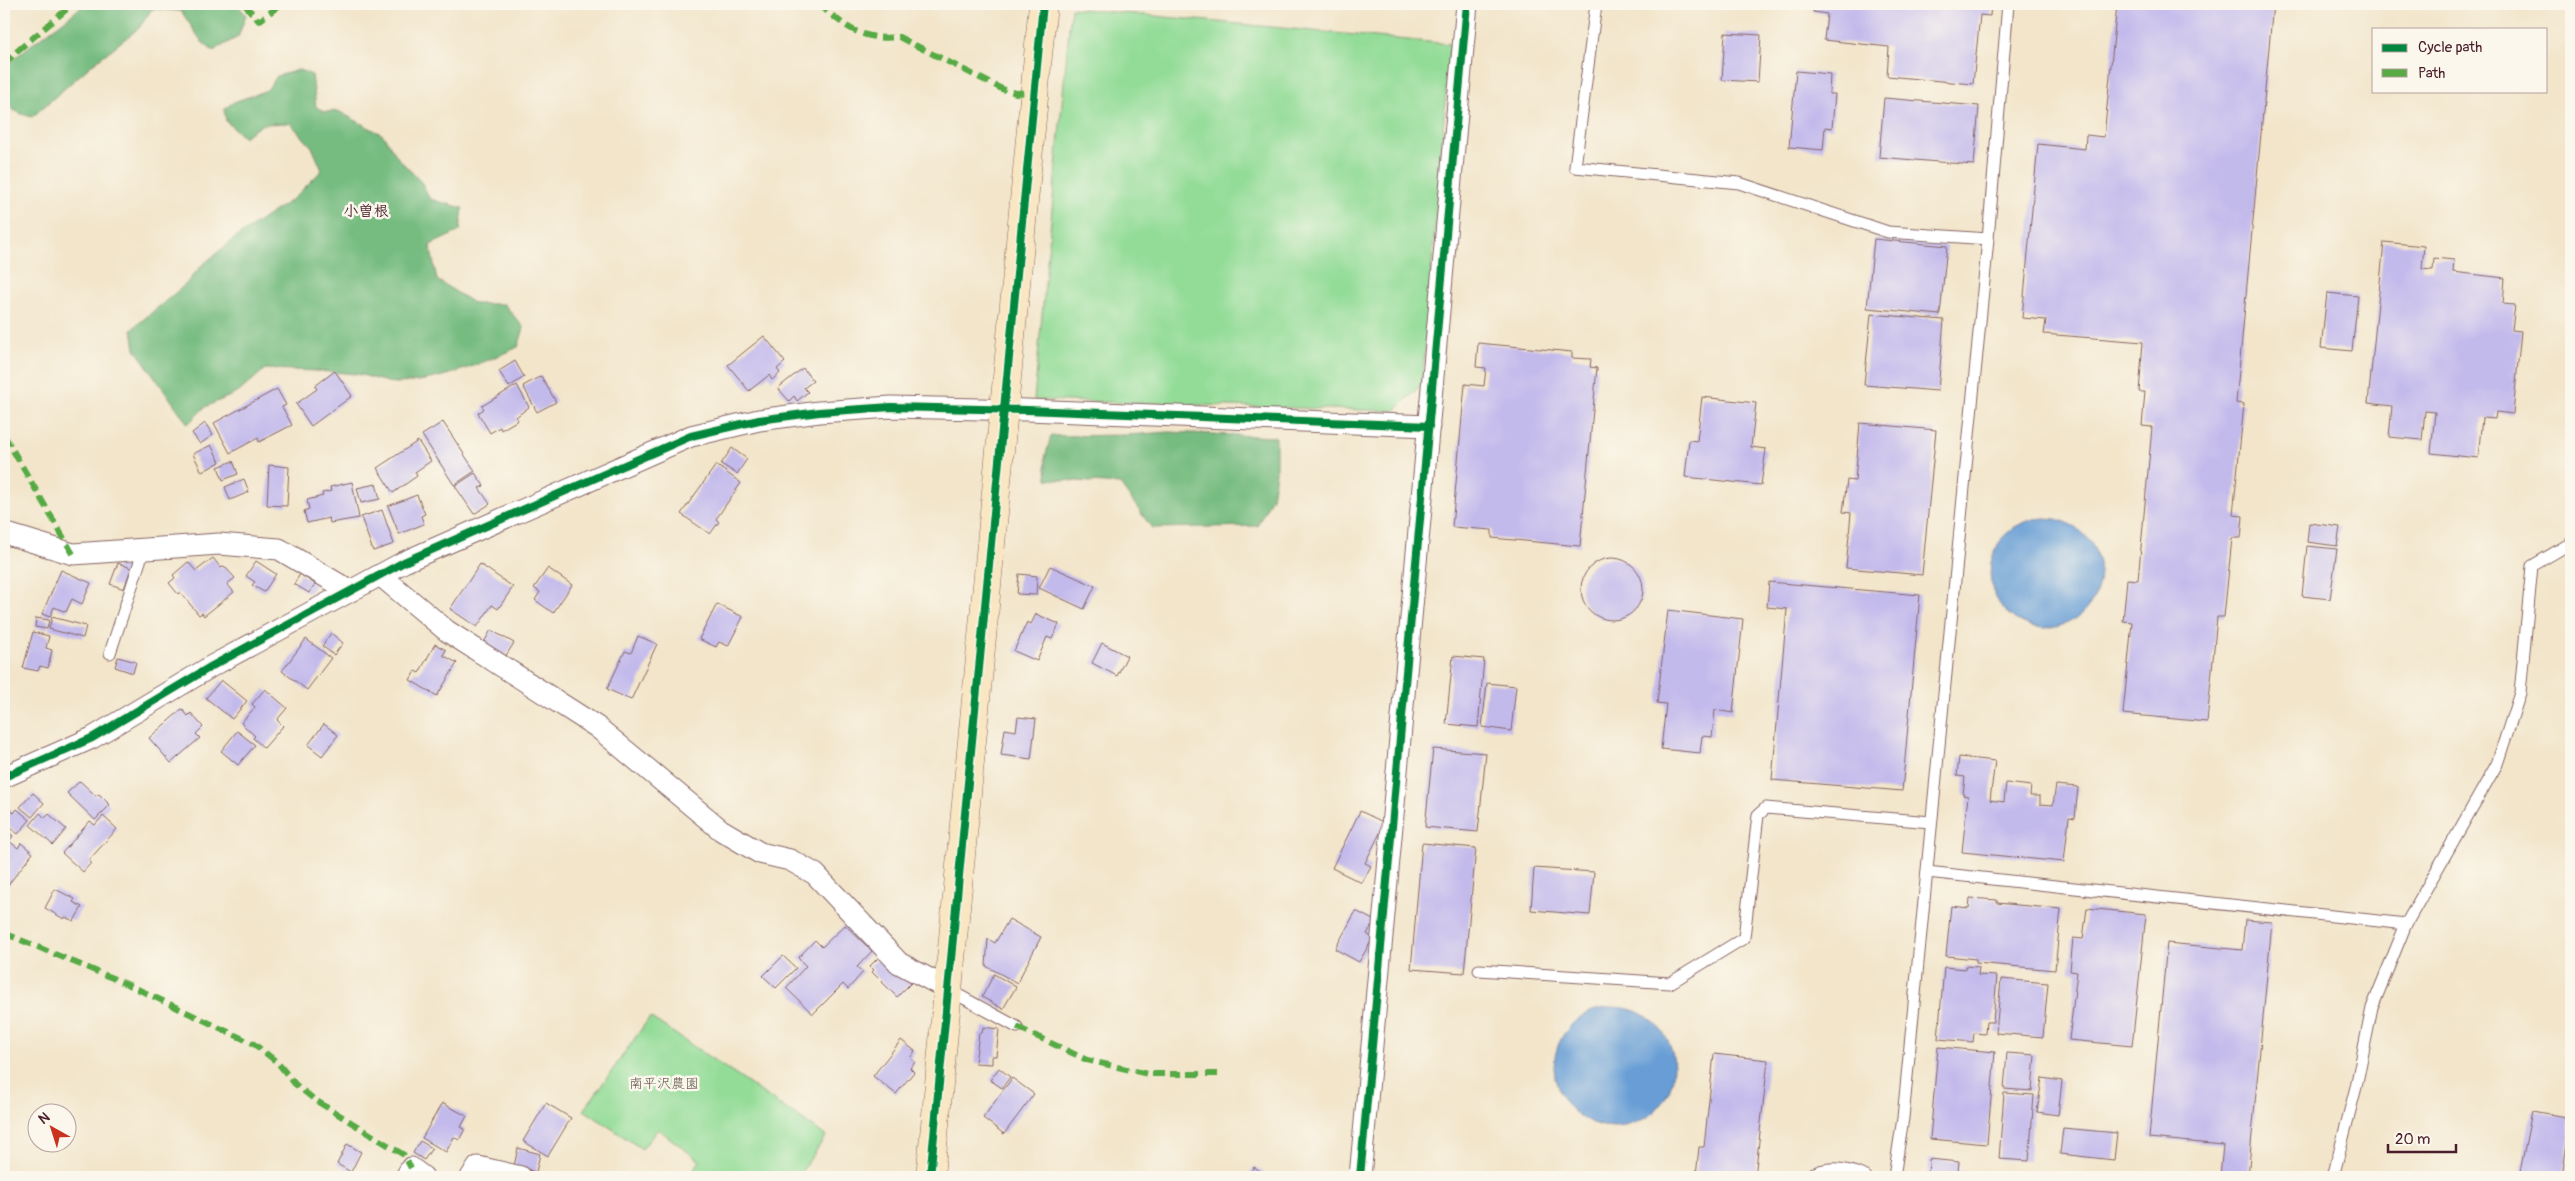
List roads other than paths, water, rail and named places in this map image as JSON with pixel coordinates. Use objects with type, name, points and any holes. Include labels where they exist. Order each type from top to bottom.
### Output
[{"type":"street","points":[[930,1177],[1044,4]]},
{"type":"street","points":[[1360,1177],[1467,4]]},
{"type":"street","points":[[4,777],[92,738],[212,666],[380,575],[626,463],[691,436],[759,420],[819,412],[891,407],[1429,426]]},
{"type":"street","points":[[4,533],[73,554],[219,544],[279,549],[350,591]]},
{"type":"street","points":[[380,575],[447,631],[597,727],[721,830],[760,853],[790,860],[815,874],[899,963],[948,990]]},
{"type":"street","points":[[471,1177],[478,1167],[521,1177]]},
{"type":"street","points":[[406,1177],[411,1168],[423,1177]]},
{"type":"lane","points":[[1596,4],[1575,167],[1739,183],[1888,232],[1988,239]]},
{"type":"lane","points":[[1894,1177],[1903,1118],[1988,239],[2008,4]]},
{"type":"lane","points":[[2333,1177],[2356,1087],[2372,1008],[2406,924],[2497,764],[2520,692],[2532,566],[2571,543]]},
{"type":"lane","points":[[110,653],[144,549]]},
{"type":"lane","points":[[1479,970],[1670,984],[1744,938],[1758,815],[1766,808],[1931,822]]},
{"type":"lane","points":[[1926,872],[2406,924]]},
{"type":"lane","points":[[948,990],[1017,1027]]},
{"type":"lane","points":[[1806,1177],[1826,1168],[1838,1168],[1866,1177]]},
{"type":"water","points":[[2045,518],[2056,519],[2066,523],[2084,534],[2095,552],[2099,562],[2099,584],[2095,594],[2084,612],[2066,623],[2056,627],[2045,628],[2034,627],[2024,623],[2006,612],[1995,594],[1991,584],[1990,573],[1991,562],[1995,552],[2006,534],[2024,523],[2034,519]]},
{"type":"water","points":[[1614,1007],[1637,1011],[1657,1024],[1670,1044],[1674,1067],[1670,1090],[1657,1110],[1637,1123],[1614,1127],[1591,1123],[1571,1110],[1558,1090],[1554,1067],[1558,1044],[1571,1024],[1591,1011]]},
{"type":"district","name":"小曽根","points":[[366,211]]},
{"type":"park label","name":"南平沢農園","points":[[664,1083]]}]
